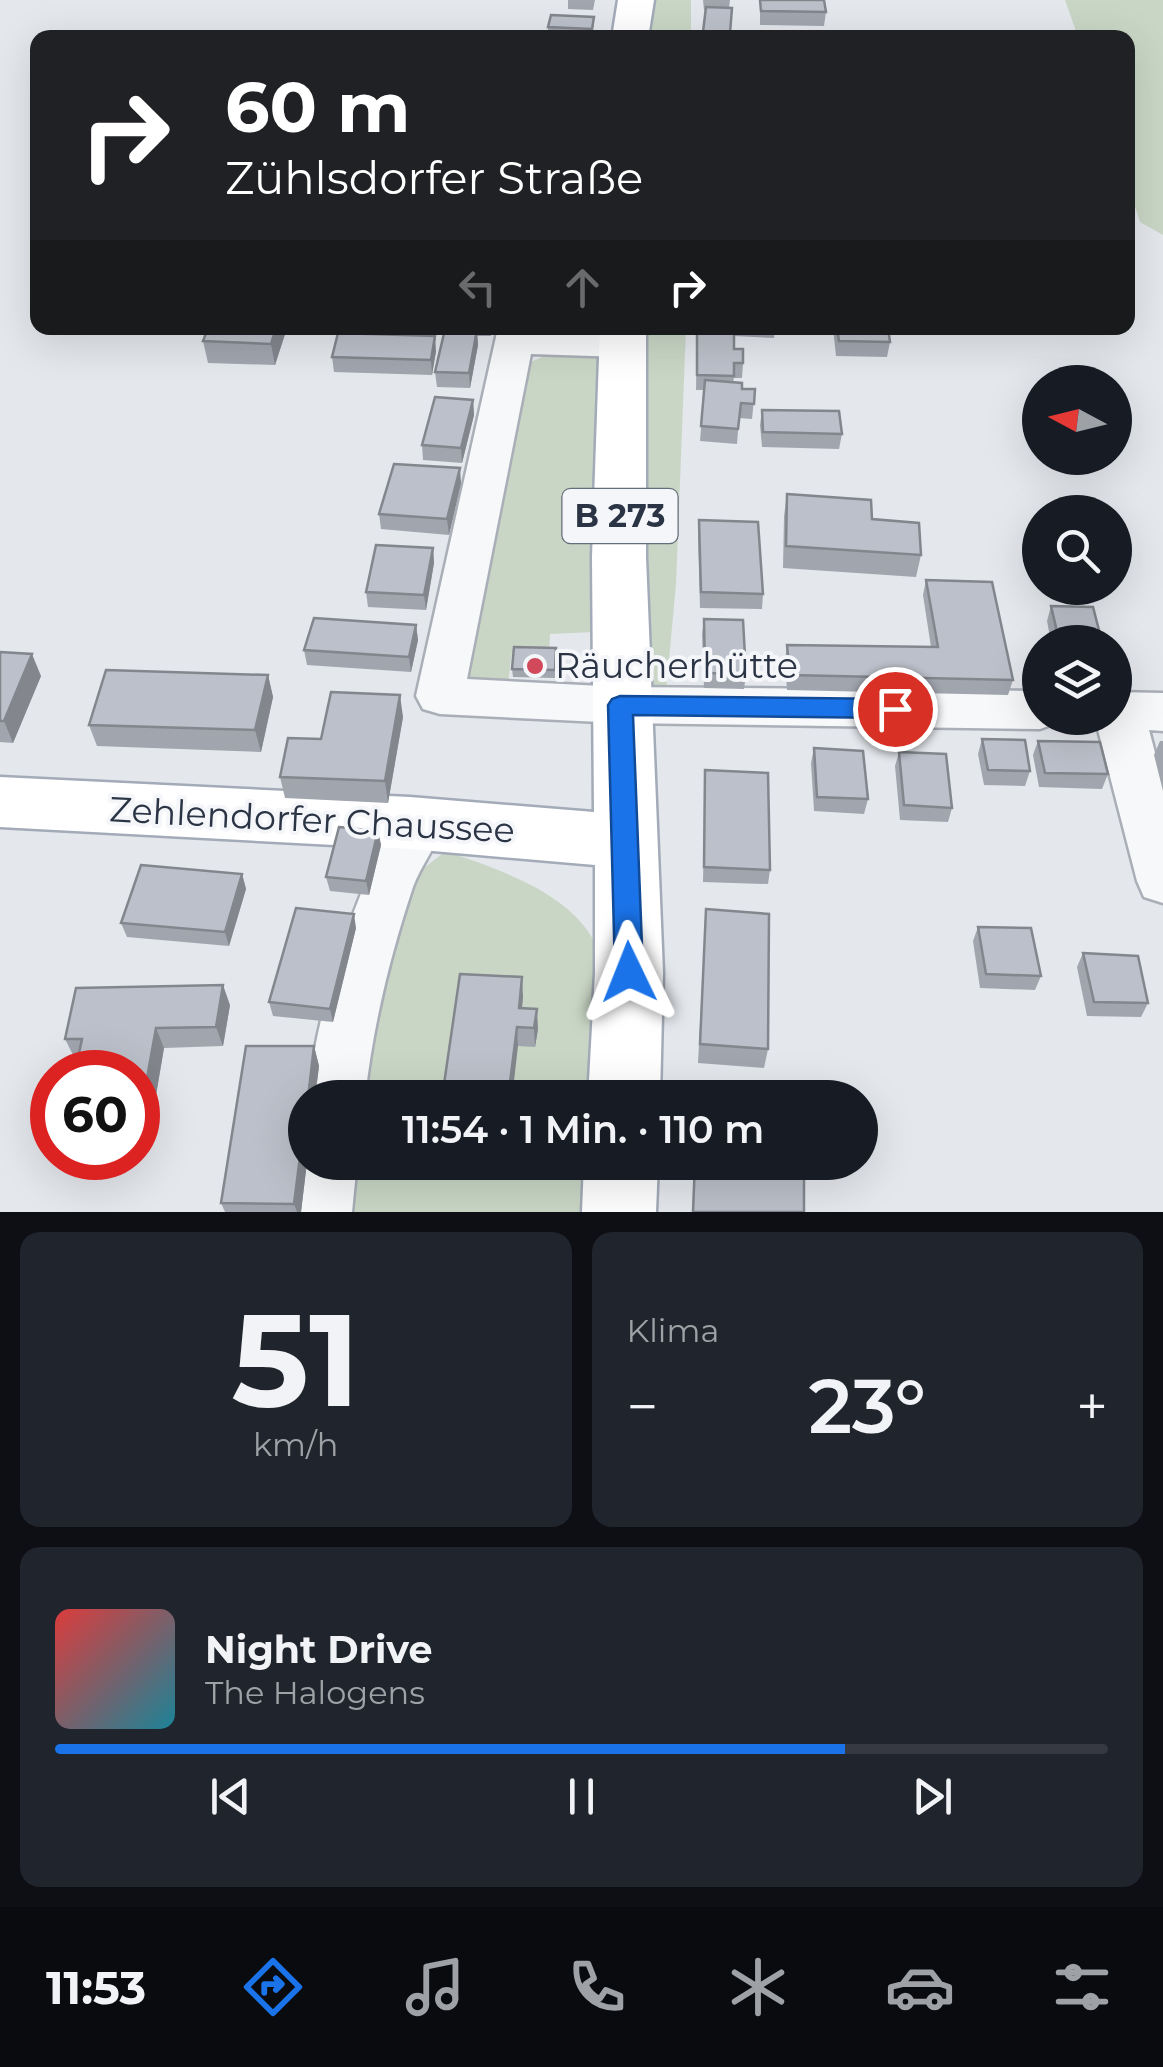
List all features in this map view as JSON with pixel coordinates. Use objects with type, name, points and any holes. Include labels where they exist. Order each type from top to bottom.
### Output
[{"type":"main road","points":[[631,30],[636,0]]},
{"type":"main road","name":"B 273","points":[[623,336],[620,705],[629,972],[625,1080]]},
{"type":"main road","name":"Zehlendorfer Chaussee","points":[[0,802],[410,824],[624,841]]},
{"type":"main road","points":[[619,1212],[621,1180]]},
{"type":"street","points":[[516,335],[472,528],[440,696],[620,705],[1022,710]]},
{"type":"street","points":[[570,335],[623,336]]},
{"type":"street","points":[[1133,711],[1163,881]]},
{"type":"street","points":[[338,1080],[356,981],[392,873],[412,846],[410,824]]},
{"type":"street","points":[[322,1212],[326,1180]]},
{"type":"green space","points":[[655,0],[691,0],[691,30],[651,30]]},
{"type":"green space","points":[[1065,0],[1163,0],[1163,235],[1140,222],[1135,207],[1135,30],[1076,30]]},
{"type":"green space","points":[[643,335],[686,335],[676,584],[665,703],[650,697],[634,647]]},
{"type":"green space","points":[[552,352],[603,352],[595,632],[550,634],[549,651],[512,652],[507,691],[473,687],[460,660],[519,368]]},
{"type":"green space","points":[[446,851],[537,888],[576,917],[591,935],[601,957],[602,1003],[595,1080],[354,1080],[403,884]]},
{"type":"green space","points":[[339,1180],[589,1180],[587,1212],[336,1212]]},
{"type":"building","points":[[760,0],[824,0],[826,12],[761,11]]},
{"type":"building","points":[[706,7],[732,8],[730,30],[703,30]]},
{"type":"building","points":[[551,15],[594,17],[592,29],[548,27]]},
{"type":"building","points":[[205,335],[274,335],[271,344],[203,341]]},
{"type":"building","points":[[338,335],[435,336],[431,360],[332,357]]},
{"type":"building","points":[[444,335],[476,335],[469,373],[435,372]]},
{"type":"building","points":[[697,335],[734,335],[734,349],[743,349],[743,363],[734,363],[734,376],[697,375]]},
{"type":"building","points":[[838,335],[889,335],[890,342],[839,341]]},
{"type":"building","points":[[705,380],[742,383],[742,389],[755,389],[754,404],[741,403],[738,429],[701,426]]},
{"type":"building","points":[[435,397],[473,400],[461,448],[422,445]]},
{"type":"building","points":[[762,410],[839,411],[842,434],[763,432]]},
{"type":"building","points":[[394,464],[460,468],[447,519],[379,514]]},
{"type":"building","points":[[787,494],[871,500],[872,519],[919,523],[921,555],[786,546]]},
{"type":"building","points":[[699,520],[758,522],[763,594],[701,592]]},
{"type":"building","points":[[376,545],[433,548],[424,595],[366,592]]},
{"type":"building","points":[[926,580],[992,582],[1013,680],[790,675],[787,645],[938,647]]},
{"type":"building","points":[[1051,606],[1093,607],[1098,625],[1055,625]]},
{"type":"building","points":[[314,618],[416,625],[409,657],[304,650]]},
{"type":"building","points":[[704,619],[743,620],[746,674],[705,673]]},
{"type":"building","name":"Räucherhütte","points":[[514,647],[556,648],[555,670],[512,669]]},
{"type":"building","points":[[0,652],[32,654],[4,721],[0,721]]},
{"type":"building","points":[[106,670],[268,675],[255,730],[89,725]]},
{"type":"building","points":[[331,692],[400,695],[385,781],[280,777],[288,738],[321,739]]},
{"type":"building","points":[[982,739],[1025,740],[1030,771],[988,770]]},
{"type":"building","points":[[1038,741],[1100,742],[1108,774],[1045,773]]},
{"type":"building","points":[[814,748],[863,751],[868,799],[817,797]]},
{"type":"building","points":[[899,752],[946,754],[952,808],[904,805]]},
{"type":"building","points":[[705,770],[768,773],[770,870],[704,867]]},
{"type":"building","points":[[339,827],[378,831],[366,881],[326,877]]},
{"type":"building","points":[[141,865],[242,874],[225,932],[121,923]]},
{"type":"building","points":[[296,908],[354,914],[330,1009],[269,1002]]},
{"type":"building","points":[[706,909],[769,914],[768,1049],[700,1044]]},
{"type":"building","points":[[978,927],[1031,928],[1041,976],[986,974]]},
{"type":"building","points":[[1083,953],[1138,956],[1148,1003],[1094,1002]]},
{"type":"building","points":[[460,974],[522,977],[519,1008],[537,1009],[534,1028],[517,1027],[510,1080],[445,1080]]},
{"type":"building","points":[[223,985],[216,1027],[156,1028],[152,1050],[80,1050],[82,1039],[65,1039],[76,988]]},
{"type":"building","points":[[246,1046],[314,1046],[310,1080],[288,1080],[288,1180],[297,1180],[294,1204],[221,1203]]},
{"type":"building","points":[[694,1180],[804,1180],[804,1212],[693,1212]]},
{"type":"place","name":"Räucherhütte","points":[[535,666]]},
{"type":"route","points":[[629,972],[620,705],[895,709]]}]
